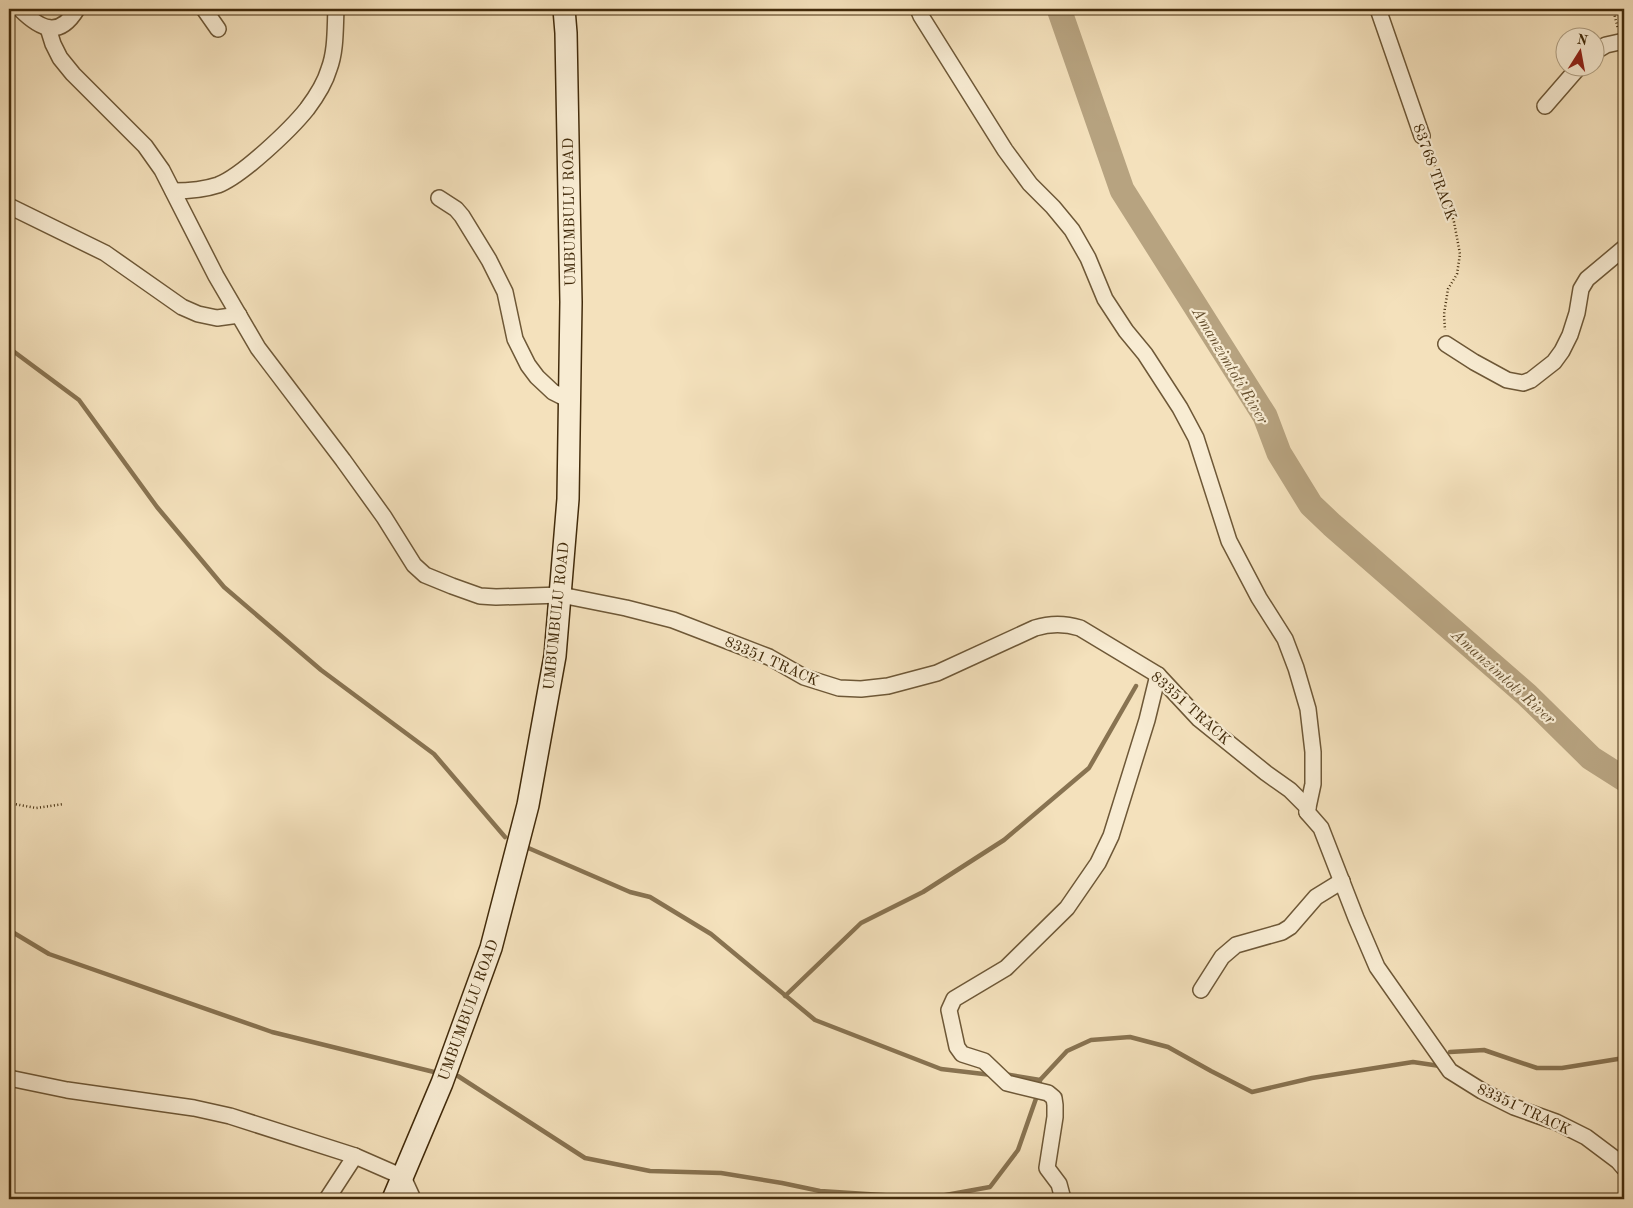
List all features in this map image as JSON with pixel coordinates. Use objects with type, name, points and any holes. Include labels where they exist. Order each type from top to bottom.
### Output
[{"type":"main road","name":"UMBUMBULU ROAD","points":[[393,1199],[442,1083],[491,948],[528,804],[555,656],[568,500],[571,302],[564,9]]},
{"type":"street","points":[[20,9],[34,22],[48,28],[62,26],[72,18],[77,9]]},
{"type":"street","points":[[204,9],[218,29]]},
{"type":"street","points":[[173,191],[206,188],[219,185],[233,178],[306,110],[330,69],[336,9]]},
{"type":"street","points":[[918,9],[920,16],[1005,150],[1030,184],[1072,230],[1088,258],[1105,299],[1126,331],[1145,354],[1180,408],[1196,438],[1229,541],[1259,598],[1285,639],[1296,668],[1308,709],[1313,752],[1313,784],[1307,812]]},
{"type":"street","name":"83768 TRACK","points":[[1378,9],[1422,136]]},
{"type":"street","name":"83351 TRACK","points":[[48,28],[60,58],[73,74],[145,146],[162,170],[212,267],[258,348],[344,460],[384,517],[414,566],[425,575],[480,596],[561,595],[673,620],[769,657],[804,677],[839,688],[861,689],[888,686],[937,673],[1035,628],[1050,624],[1070,625],[1080,628],[1158,675],[1199,718],[1266,773],[1290,790],[1308,808],[1307,812],[1321,828],[1377,967],[1450,1071],[1482,1091],[1514,1107],[1556,1122],[1586,1137],[1618,1161],[1624,1168]]},
{"type":"street","points":[[1606,47],[1622,41]]},
{"type":"street","points":[[1545,106],[1569,78]]},
{"type":"street","points":[[438,198],[456,209],[462,216],[489,260],[505,292],[515,339],[528,365],[537,377],[553,392],[569,400]]},
{"type":"street","points":[[9,206],[104,253],[182,307],[198,314],[217,318],[239,316]]},
{"type":"street","points":[[1446,344],[1507,380],[1523,383],[1531,380],[1554,362],[1562,351],[1570,335],[1577,313],[1581,289],[1587,279],[1624,248]]},
{"type":"street","points":[[1063,1199],[1059,1184],[1047,1168],[1055,1118],[1056,1105],[1054,1098],[1048,1092],[1007,1083],[984,1061],[962,1054],[957,1047],[949,1010],[954,999],[1006,968],[1067,908],[1098,863],[1111,836],[1147,720],[1158,675]]},
{"type":"street","points":[[1201,990],[1222,957],[1236,945],[1282,932],[1290,927],[1316,897],[1342,881]]},
{"type":"street","points":[[9,1078],[67,1090],[194,1108],[230,1116],[355,1156],[403,1177],[413,1199]]},
{"type":"street","points":[[327,1199],[355,1156]]},
{"type":"path","points":[[1613,9],[1622,41]]},
{"type":"path","name":"83768 TRACK","points":[[1422,136],[1440,178],[1454,222],[1460,254],[1457,274],[1448,289],[1444,314],[1446,344]]},
{"type":"path","points":[[9,802],[36,808],[64,804]]},
{"type":"waterway","name":"Amanzimtoti River","points":[[1059,9],[1122,190],[1265,416],[1279,453],[1311,505],[1527,695],[1591,758],[1624,779]]},
{"type":"waterway","points":[[9,345],[13,351],[79,400],[157,507],[224,587],[321,670],[434,754],[505,837]]},
{"type":"waterway","points":[[785,996],[861,923],[923,892],[1004,840],[1089,768],[1136,686]]},
{"type":"waterway","points":[[526,847],[630,892],[650,897],[711,934],[815,1020],[941,1069],[992,1075]]},
{"type":"waterway","points":[[9,930],[49,954],[272,1032],[434,1072]]},
{"type":"waterway","points":[[1004,1074],[1040,1080],[1067,1051],[1091,1040],[1130,1037],[1168,1047],[1252,1092],[1312,1078],[1413,1062],[1440,1066]]},
{"type":"waterway","points":[[1450,1052],[1484,1050],[1537,1068],[1562,1068],[1624,1058]]},
{"type":"waterway","points":[[458,1076],[585,1158],[650,1171],[721,1173],[820,1191],[929,1198],[990,1187],[1018,1150],[1039,1090],[1040,1080]]}]
